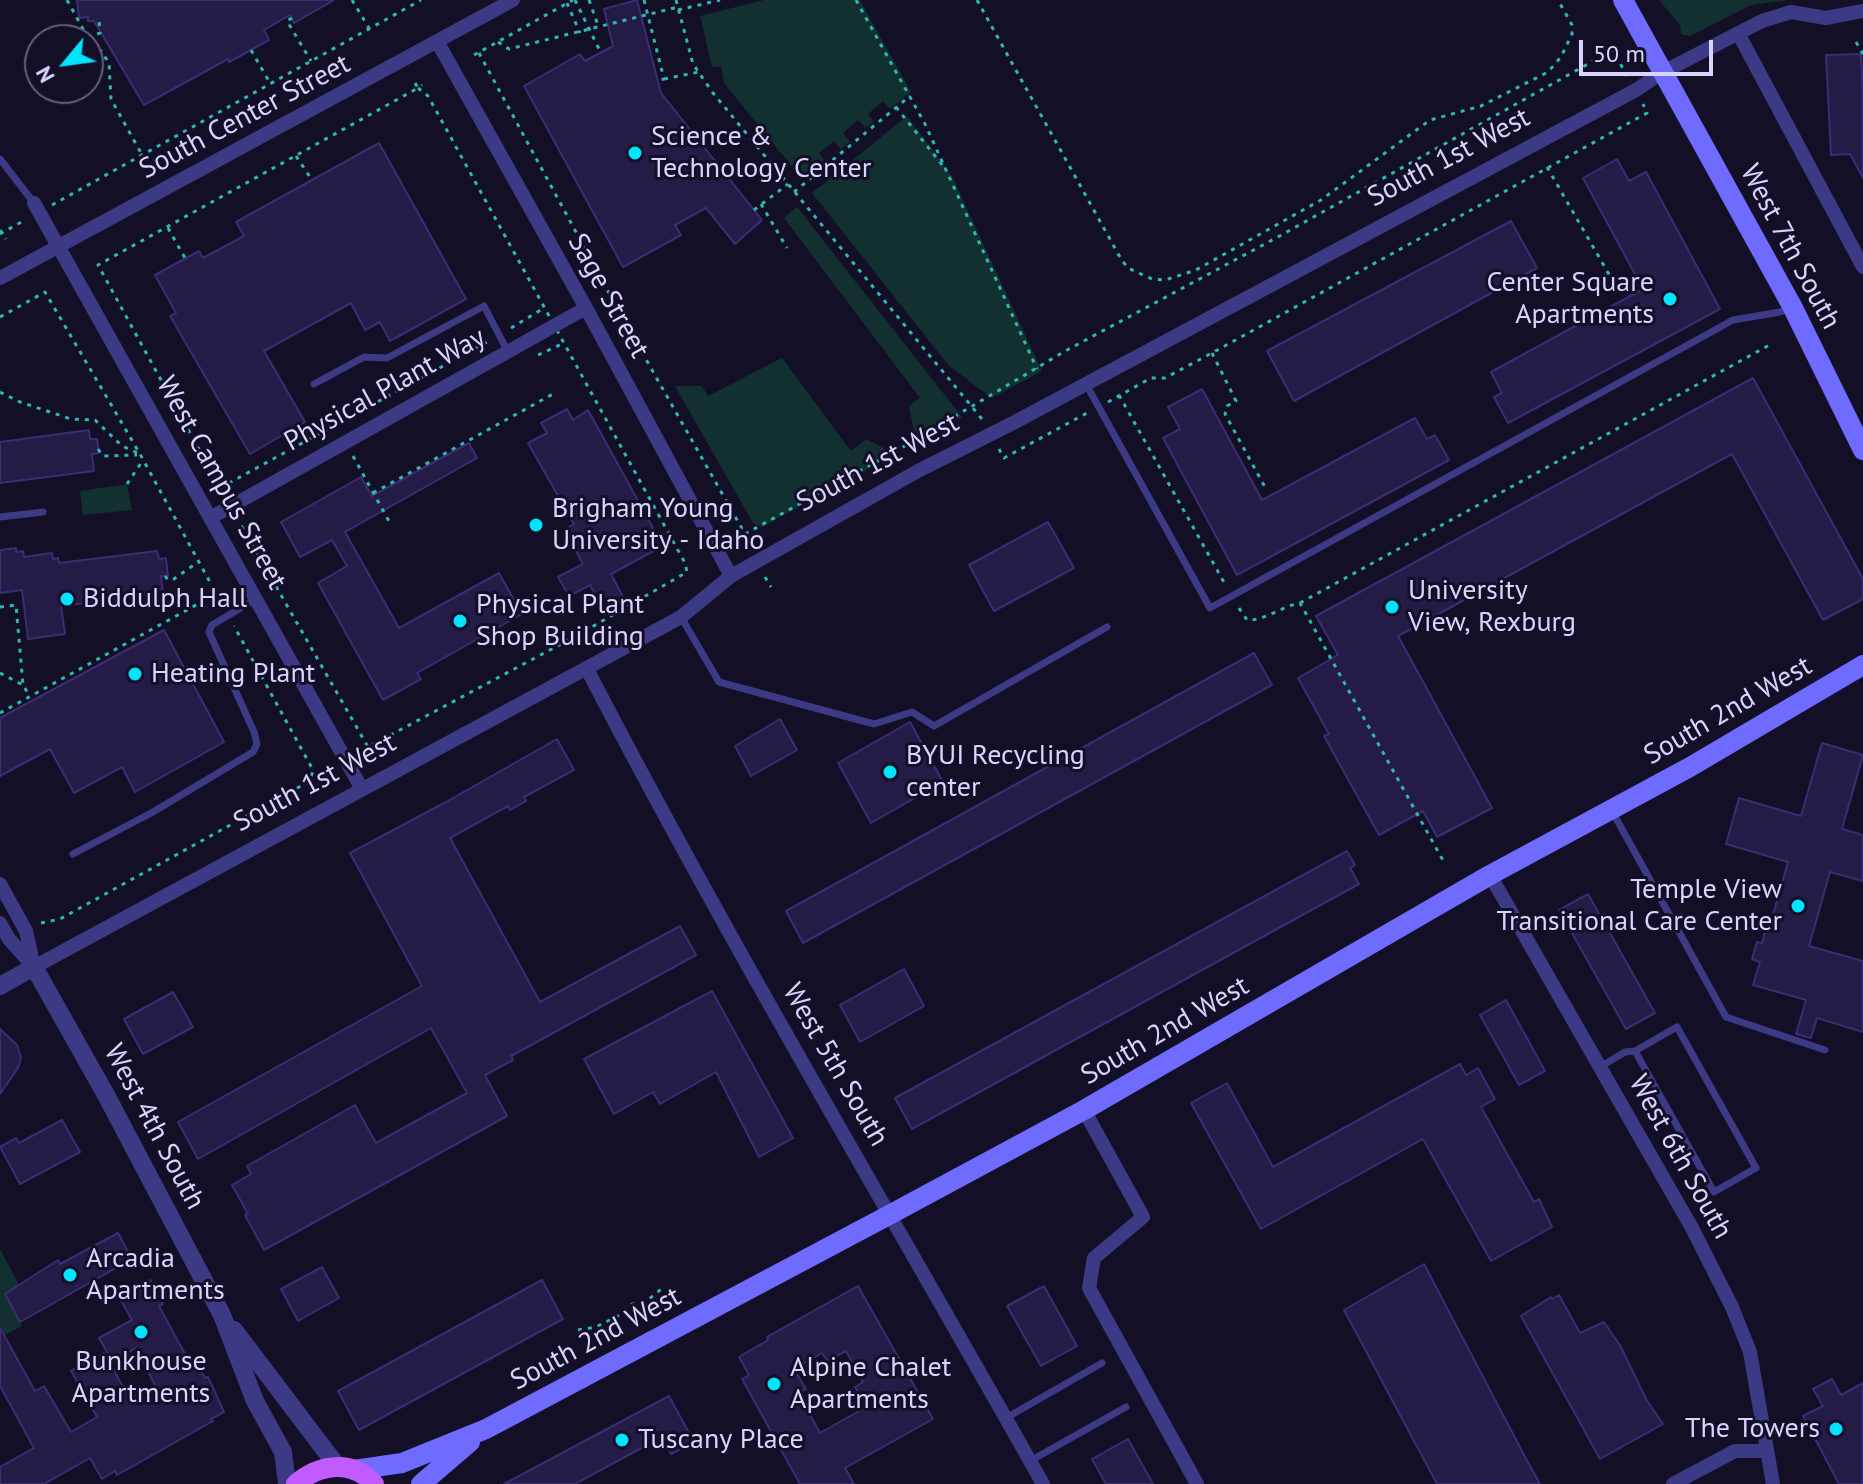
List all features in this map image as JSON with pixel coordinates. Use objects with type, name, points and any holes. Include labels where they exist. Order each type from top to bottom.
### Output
[{"type":"main road","name":"West 7th South","points":[[1623,0],[1792,306],[1863,450]]},
{"type":"main road","name":"South 2nd West","points":[[346,1468],[379,1469],[402,1463],[486,1429],[1084,1110],[1490,875],[1690,767],[1863,665]]},
{"type":"main road","name":"South 2nd West","points":[[421,1484],[486,1429]]},
{"type":"main road","points":[[296,1484],[322,1468],[346,1468],[374,1484]]},
{"type":"street","name":"South Center Street","points":[[0,278],[513,0]]},
{"type":"street","name":"South 1st West","points":[[0,986],[681,617],[731,576],[918,471],[1636,90],[1663,72],[1762,21],[1791,12],[1826,18],[1863,11]]},
{"type":"street","points":[[1738,33],[1863,267]]},
{"type":"street","name":"Sage Street","points":[[438,43],[731,576]]},
{"type":"street","name":"West Campus Street","points":[[36,208],[362,789]]},
{"type":"street","name":"Physical Plant Way","points":[[210,518],[586,308]]},
{"type":"street","name":"West 5th South","points":[[587,669],[725,928],[1043,1484]]},
{"type":"street","name":"West 6th South","points":[[1490,875],[1692,1228],[1732,1307],[1750,1352],[1773,1484]]},
{"type":"street","points":[[0,884],[26,931],[34,967]]},
{"type":"street","points":[[0,923],[9,939],[34,967]]},
{"type":"street","name":"West 4th South","points":[[34,967],[106,1095],[222,1315],[255,1401],[283,1452],[287,1484]]},
{"type":"street","points":[[1084,1110],[1143,1217],[1094,1258],[1089,1288],[1197,1484]]},
{"type":"street","name":"West 4th South","points":[[222,1315],[346,1468]]},
{"type":"street","points":[[1673,1484],[1735,1451],[1766,1451]]},
{"type":"lane","points":[[0,159],[36,208]]},
{"type":"lane","points":[[314,384],[364,357],[387,358],[484,306],[508,352]]},
{"type":"lane","points":[[1085,383],[1210,608],[1733,320],[1780,312],[1792,306]]},
{"type":"lane","points":[[0,517],[43,512]]},
{"type":"lane","points":[[73,854],[153,812],[253,752],[257,744],[254,732],[210,639],[209,628],[256,599]]},
{"type":"lane","points":[[681,617],[719,682],[874,724],[912,712],[934,726],[1107,627]]},
{"type":"lane","points":[[1611,809],[1726,1017],[1825,1050]]},
{"type":"lane","points":[[1600,1067],[1677,1027],[1756,1168],[1714,1192],[1635,1051]]},
{"type":"lane","points":[[1006,1418],[1102,1363]]},
{"type":"lane","points":[[1030,1461],[1126,1407]]},
{"type":"path","points":[[67,0],[80,24]]},
{"type":"path","points":[[352,0],[371,31]]},
{"type":"path","points":[[6,239],[1,232],[36,208],[371,31],[412,2],[421,0]]},
{"type":"path","points":[[601,53],[574,0],[476,54],[745,534],[726,546]]},
{"type":"path","points":[[589,0],[599,28]]},
{"type":"path","points":[[644,0],[661,80],[699,72]]},
{"type":"path","points":[[676,0],[693,64],[713,93],[982,419]]},
{"type":"path","points":[[498,42],[509,49],[591,31],[647,14],[720,0]]},
{"type":"path","points":[[856,0],[910,96],[1037,369]]},
{"type":"path","points":[[977,0],[1121,259],[1142,277],[1165,280],[1196,270],[1321,200],[1430,120],[1481,106],[1548,72],[1561,57],[1572,34],[1572,25],[1558,0]]},
{"type":"path","points":[[567,3],[580,33]]},
{"type":"path","points":[[292,18],[287,21],[311,61]]},
{"type":"path","points":[[99,20],[99,24]]},
{"type":"path","points":[[1856,42],[1863,54]]},
{"type":"path","points":[[251,50],[270,83]]},
{"type":"path","points":[[104,56],[109,63],[111,99],[142,154]]},
{"type":"path","points":[[109,63],[115,59]]},
{"type":"path","points":[[415,83],[418,88],[422,85]]},
{"type":"path","points":[[794,192],[910,96]]},
{"type":"path","points":[[896,107],[947,172]]},
{"type":"path","points":[[296,156],[312,180]]},
{"type":"path","points":[[1547,167],[1618,290]]},
{"type":"path","points":[[754,210],[788,184]]},
{"type":"path","points":[[761,204],[787,248]]},
{"type":"path","points":[[168,228],[185,258]]},
{"type":"path","points":[[0,317],[46,289]]},
{"type":"path","points":[[33,920],[54,923],[310,781],[313,770],[140,454],[45,292],[41,294]]},
{"type":"path","points":[[220,488],[544,308]]},
{"type":"path","points":[[1119,395],[1232,596],[1247,620],[1253,620],[1300,603],[1773,343]]},
{"type":"path","points":[[1212,353],[1236,401],[1227,406],[1225,414],[1266,489]]},
{"type":"path","points":[[0,392],[71,419],[95,420],[122,446],[140,454]]},
{"type":"path","points":[[373,493],[553,394]]},
{"type":"path","points":[[299,425],[308,440]]},
{"type":"path","points":[[345,442],[391,525]]},
{"type":"path","points":[[997,446],[1004,458]]},
{"type":"path","points":[[98,449],[103,456],[140,454]]},
{"type":"path","points":[[127,484],[143,460]]},
{"type":"path","points":[[742,536],[748,544]]},
{"type":"path","points":[[165,576],[168,580],[174,579],[198,562]]},
{"type":"path","points":[[761,569],[771,587]]},
{"type":"path","points":[[0,713],[216,594]]},
{"type":"path","points":[[1300,603],[1445,864]]},
{"type":"path","points":[[0,607],[16,605],[23,685],[30,696]]},
{"type":"path","points":[[0,673],[23,685]]},
{"type":"path","points":[[578,1330],[596,1327],[618,1316],[630,1305],[649,1299],[665,1286]]},
{"type":"green space","points":[[764,0],[860,0],[911,92],[890,109],[883,101],[868,114],[874,122],[866,128],[858,120],[843,133],[850,142],[841,149],[834,141],[819,153],[825,161],[802,179],[724,83],[721,66],[712,67],[700,16]]},
{"type":"green space","points":[[1659,0],[1789,0],[1751,5],[1690,36],[1681,34],[1680,25]]},
{"type":"green space","points":[[907,116],[952,176],[1042,371],[992,398],[949,366],[812,193]]},
{"type":"green space","points":[[797,207],[962,417],[916,442],[909,406],[920,398],[784,218]]},
{"type":"green space","points":[[782,358],[851,451],[866,439],[895,454],[762,527],[753,523],[675,386],[702,386],[708,396]]},
{"type":"green space","points":[[127,484],[132,510],[83,515],[80,491]]},
{"type":"green space","points":[[0,1249],[19,1285],[5,1294],[22,1326],[0,1338]]},
{"type":"building","points":[[77,0],[334,0],[294,23],[290,15],[264,30],[269,40],[144,105],[104,38],[104,24],[88,21],[88,17],[79,18]]},
{"type":"building","name":"Science & Technology Center","points":[[637,0],[661,93],[762,220],[735,244],[706,208],[675,225],[681,235],[623,267],[524,86],[580,54],[585,61],[613,46],[604,9]]},
{"type":"building","points":[[1861,54],[1863,178],[1850,154],[1831,155],[1826,55]]},
{"type":"building","points":[[379,143],[466,299],[390,341],[380,322],[365,330],[351,303],[264,351],[305,422],[250,454],[170,316],[176,313],[155,275],[199,251],[203,258],[244,236],[236,222]]},
{"type":"building","name":"Center Square Apartments","points":[[1617,159],[1629,181],[1646,172],[1720,309],[1508,423],[1494,397],[1502,393],[1491,372],[1643,289],[1583,178]]},
{"type":"building","name":"Center Square Apartments","points":[[1511,221],[1537,268],[1294,401],[1267,351]]},
{"type":"building","name":"University View, Rexburg","points":[[1753,378],[1863,579],[1863,599],[1823,620],[1732,454],[1398,636],[1492,808],[1437,837],[1423,811],[1379,835],[1324,736],[1329,734],[1298,678],[1338,655],[1316,616]]},
{"type":"building","points":[[1202,389],[1262,500],[1415,418],[1427,439],[1435,435],[1449,460],[1237,575],[1163,438],[1180,429],[1168,407]]},
{"type":"building","points":[[567,409],[573,420],[588,410],[663,546],[611,574],[623,597],[602,608],[590,585],[569,596],[558,577],[583,564],[564,530],[574,524],[528,443],[547,433],[541,423]]},
{"type":"building","points":[[89,430],[90,439],[97,439],[99,453],[92,454],[94,471],[0,483],[0,442]]},
{"type":"building","name":"Physical Plant Shop Building","points":[[469,443],[477,458],[345,532],[399,628],[499,573],[522,614],[417,673],[421,679],[383,700],[318,583],[347,566],[332,540],[300,557],[281,522],[361,477],[372,496]]},
{"type":"building","points":[[1048,522],[1074,568],[994,611],[969,565]]},
{"type":"building","name":"Biddulph Hall","points":[[16,548],[16,552],[23,551],[24,557],[52,553],[53,559],[58,558],[59,563],[157,551],[159,559],[166,558],[168,576],[161,576],[163,593],[61,606],[65,634],[28,639],[22,590],[0,593],[0,550]]},
{"type":"building","name":"Heating Plant","points":[[164,630],[224,742],[135,792],[122,767],[74,793],[50,749],[0,776],[0,718]]},
{"type":"building","points":[[1254,653],[1272,685],[803,943],[786,911]]},
{"type":"building","points":[[780,719],[797,750],[751,776],[735,746]]},
{"type":"building","name":"BYUI Recycling center","points":[[910,722],[943,782],[871,823],[838,763]]},
{"type":"building","points":[[557,739],[574,770],[524,797],[526,801],[510,810],[508,806],[450,838],[540,1002],[680,926],[696,955],[511,1056],[513,1060],[485,1075],[507,1116],[264,1250],[232,1185],[251,1174],[247,1166],[355,1105],[376,1143],[467,1093],[431,1028],[198,1159],[178,1122],[422,986],[350,853]]},
{"type":"building","name":"Temple View Transitional Care Center","points":[[1822,743],[1863,755],[1842,829],[1863,835],[1863,881],[1830,872],[1809,946],[1863,961],[1863,1032],[1817,1018],[1811,1038],[1796,1034],[1806,1000],[1753,985],[1760,962],[1752,959],[1757,942],[1762,943],[1765,932],[1768,932],[1788,862],[1726,844],[1739,798],[1801,816]]},
{"type":"building","points":[[1347,851],[1355,865],[1350,868],[1359,884],[912,1129],[895,1098]]},
{"type":"building","points":[[1588,894],[1655,1013],[1626,1029],[1559,910]]},
{"type":"building","points":[[904,969],[924,1006],[860,1042],[840,1005]]},
{"type":"building","points":[[712,991],[793,1138],[759,1157],[716,1072],[660,1104],[653,1092],[614,1114],[584,1059]]},
{"type":"building","points":[[173,992],[193,1027],[143,1054],[124,1019]]},
{"type":"building","points":[[1506,1000],[1545,1071],[1519,1085],[1480,1015]]},
{"type":"building","points":[[0,1029],[17,1045],[21,1058],[18,1068],[0,1094]]},
{"type":"building","points":[[1460,1064],[1466,1075],[1478,1068],[1495,1099],[1481,1107],[1534,1202],[1539,1199],[1552,1227],[1491,1261],[1423,1139],[1261,1229],[1191,1103],[1227,1083],[1273,1167]]},
{"type":"building","points":[[62,1120],[80,1152],[20,1184],[0,1147],[16,1138],[19,1143]]},
{"type":"building","name":"Arcadia Apartments","points":[[118,1233],[132,1259],[20,1322],[5,1294],[58,1260],[60,1264]]},
{"type":"building","points":[[1424,1264],[1540,1484],[1437,1484],[1344,1310]]},
{"type":"building","points":[[322,1267],[339,1298],[298,1321],[281,1289]]},
{"type":"building","points":[[150,1280],[163,1304],[159,1306],[191,1365],[196,1362],[205,1378],[208,1377],[224,1412],[117,1475],[115,1471],[102,1479],[90,1458],[44,1484],[0,1484],[0,1467],[34,1448],[0,1386],[0,1328],[35,1391],[44,1386],[71,1432],[97,1417],[71,1371],[104,1353],[130,1399],[155,1385],[136,1348],[112,1361],[99,1338],[132,1320],[119,1297]]},
{"type":"building","points":[[542,1280],[563,1319],[359,1430],[338,1391]]},
{"type":"building","name":"Alpine Chalet Apartments","points":[[858,1286],[933,1419],[845,1468],[854,1484],[800,1484],[742,1379],[749,1375],[739,1357],[768,1340],[767,1337]],"holes":[[[846,1351],[863,1382],[855,1387],[866,1407],[820,1433],[798,1393],[806,1389],[794,1369],[822,1353],[827,1361]]]},
{"type":"building","points":[[1044,1286],[1077,1346],[1041,1366],[1007,1306]]},
{"type":"building","points":[[1559,1295],[1580,1333],[1604,1322],[1663,1424],[1600,1459],[1521,1316]]},
{"type":"building","name":"The Towers","points":[[1832,1379],[1841,1395],[1863,1383],[1863,1484],[1839,1484],[1803,1416],[1823,1406],[1813,1389]]},
{"type":"building","name":"Tuscany Place","points":[[669,1396],[694,1442],[671,1454],[662,1437],[575,1484],[504,1484]]},
{"type":"building","points":[[1128,1439],[1153,1484],[1106,1484],[1092,1459]]},
{"type":"place","name":"Science & Technology Center","points":[[635,153]]},
{"type":"place","name":"Center Square Apartments","points":[[1670,299]]},
{"type":"place","name":"Brigham Young University - Idaho","points":[[536,525]]},
{"type":"place","name":"Biddulph Hall","points":[[67,599]]},
{"type":"place","name":"University View, Rexburg","points":[[1392,607]]},
{"type":"place","name":"Physical Plant Shop Building","points":[[460,621]]},
{"type":"place","name":"Heating Plant","points":[[135,674]]},
{"type":"place","name":"BYUI Recycling center","points":[[890,772]]},
{"type":"place","name":"Temple View Transitional Care Center","points":[[1798,906]]},
{"type":"place","name":"Arcadia Apartments","points":[[70,1275]]},
{"type":"place","name":"Bunkhouse Apartments","points":[[141,1332]]},
{"type":"place","name":"Alpine Chalet Apartments","points":[[774,1384]]},
{"type":"place","name":"The Towers","points":[[1836,1429]]},
{"type":"place","name":"Tuscany Place","points":[[622,1440]]}]
